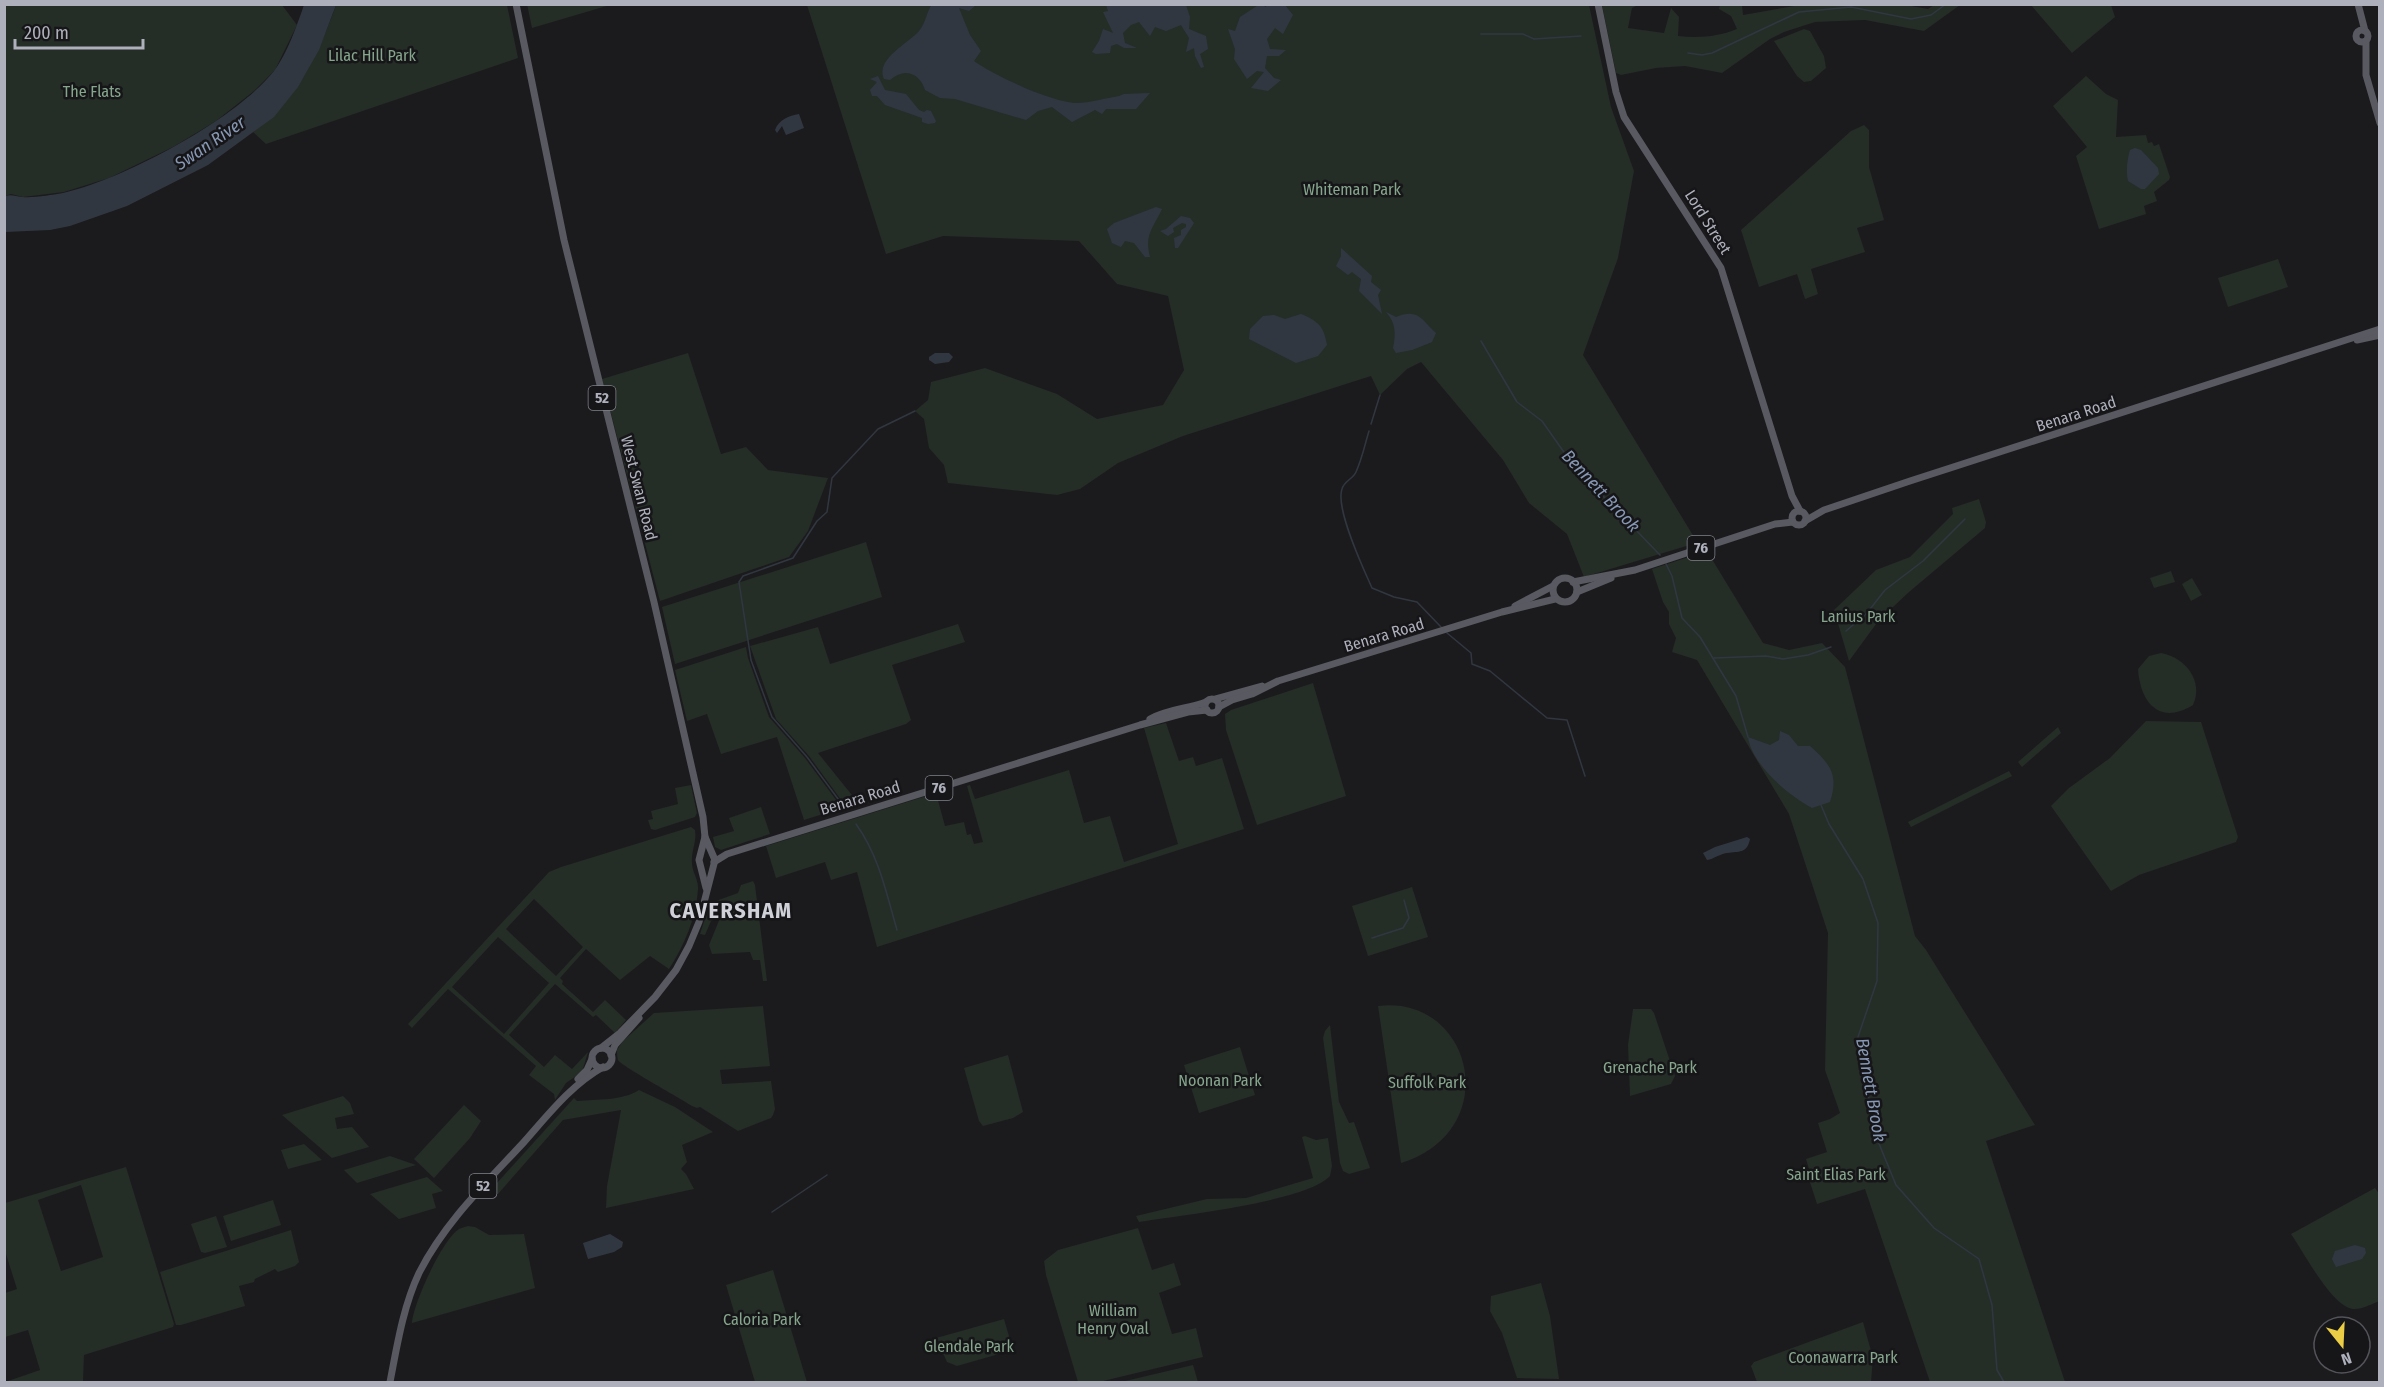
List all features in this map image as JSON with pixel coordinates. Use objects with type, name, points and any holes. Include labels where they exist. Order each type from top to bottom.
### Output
[{"type":"main road","name":"West Swan Road","points":[[516,4],[564,240],[682,725],[703,817],[705,837],[711,853]]},
{"type":"main road","name":"Lord Street","points":[[1598,4],[1616,92],[1624,117],[1721,268],[1796,515],[1805,517],[1805,520]]},
{"type":"main road","points":[[2358,4],[2362,31],[2368,36],[2363,41],[2368,85],[2379,123]]},
{"type":"main road","name":"Benara Road","points":[[1576,592],[1627,571],[1775,524],[1796,515],[1824,510],[2379,329]]},
{"type":"main road","name":"Benara Road","points":[[2337,344],[2379,335]]},
{"type":"main road","name":"Benara Road","points":[[1805,520],[1824,510]]},
{"type":"main road","name":"76","points":[[1796,515],[1800,524],[1805,520]]},
{"type":"main road","name":"Benara Road","points":[[1573,582],[1627,571]]},
{"type":"main road","name":"76","points":[[1553,586],[1564,578],[1573,582]]},
{"type":"main road","points":[[1573,582],[1576,592]]},
{"type":"main road","points":[[1553,586],[1552,592],[1556,598]]},
{"type":"main road","name":"Benara Road","points":[[1502,612],[1553,586]]},
{"type":"main road","name":"76","points":[[1556,598],[1567,602],[1573,599],[1576,592]]},
{"type":"main road","name":"Benara Road","points":[[1215,699],[1274,684],[1502,612],[1556,598]]},
{"type":"main road","name":"Benara Road","points":[[1219,707],[1274,684]]},
{"type":"main road","points":[[1215,699],[1219,707]]},
{"type":"main road","name":"76","points":[[1215,699],[1207,706],[1213,712],[1219,707]]},
{"type":"main road","name":"Benara Road","points":[[713,864],[726,855],[1140,724],[1164,712],[1207,706]]},
{"type":"main road","name":"West Swan Road","points":[[702,854],[705,837]]},
{"type":"main road","points":[[702,854],[711,853]]},
{"type":"main road","name":"Benara Road","points":[[711,853],[726,855]]},
{"type":"main road","name":"52","points":[[558,1104],[566,1092],[584,1074],[594,1052],[642,1011],[665,985],[683,959],[699,922],[713,864],[711,853]]},
{"type":"main road","name":"52","points":[[702,854],[699,860],[706,888]]},
{"type":"main road","points":[[701,865],[708,867],[713,864]]},
{"type":"main road","name":"52","points":[[390,1383],[403,1319],[418,1274],[439,1238],[462,1209],[558,1104],[576,1086],[610,1062],[615,1045],[635,1025],[642,1011]]},
{"type":"main road","points":[[601,1048],[607,1050],[611,1055]]},
{"type":"main road","points":[[592,1058],[595,1065],[603,1067]]},
{"type":"green space","points":[[527,4],[610,4],[610,5],[532,28]]},
{"type":"green space","points":[[1900,4],[1928,9],[1934,5],[1960,5],[1924,31],[1865,20],[1815,22],[1770,39],[1722,73],[1685,66],[1656,68],[1621,75],[1616,73],[1602,5],[1638,5],[1632,8],[1628,28],[1664,33],[1671,8],[1679,17],[1678,36],[1693,37],[1715,35],[1737,29],[1731,16],[1719,9],[1720,5],[1742,5],[1743,15],[1800,5]]},
{"type":"green space","name":"The Flats","points":[[5,5],[282,5],[297,25],[275,70],[254,91],[216,121],[173,147],[109,178],[64,192],[23,197],[11,194],[5,196]]},
{"type":"green space","name":"Lilac Hill Park","points":[[336,5],[507,5],[518,58],[266,144],[253,132],[282,105],[305,75]]},
{"type":"green space","name":"Whiteman Park","points":[[807,5],[1589,5],[1611,107],[1634,171],[1618,258],[1583,355],[1694,537],[1693,544],[1584,577],[1567,534],[1529,503],[1503,460],[1421,362],[1407,369],[1380,395],[1371,376],[1183,436],[1118,463],[1080,489],[1057,495],[948,483],[944,465],[929,448],[924,419],[915,411],[928,400],[931,382],[985,368],[1057,394],[1097,419],[1163,405],[1184,370],[1168,296],[1117,284],[1079,241],[943,236],[886,254]]},
{"type":"green space","points":[[2031,5],[2111,5],[2115,17],[2072,53]]},
{"type":"green space","points":[[1804,29],[1810,31],[1824,56],[1826,68],[1811,81],[1804,82],[1797,76],[1774,41]]},
{"type":"green space","points":[[2086,76],[2106,94],[2118,100],[2116,137],[2146,135],[2148,143],[2152,142],[2154,146],[2159,144],[2170,177],[2154,192],[2157,201],[2144,206],[2146,214],[2099,229],[2076,156],[2087,147],[2053,106]]},
{"type":"green space","points":[[1864,125],[1869,130],[1869,167],[1884,220],[1857,228],[1865,252],[1811,269],[1818,294],[1805,299],[1797,274],[1759,287],[1741,230],[1851,131]]},
{"type":"green space","points":[[2278,259],[2288,287],[2228,307],[2218,278]]},
{"type":"green space","points":[[688,353],[721,454],[746,447],[768,470],[828,478],[808,531],[789,557],[660,601],[602,379]]},
{"type":"green space","name":"Lanius Park","points":[[1979,499],[1986,522],[1985,528],[1879,620],[1849,661],[1834,610],[1876,570],[1910,557],[1953,514],[1952,508]]},
{"type":"green space","points":[[866,542],[882,597],[675,664],[662,607]]},
{"type":"green space","name":"Saint Elias Park","points":[[1707,551],[1763,643],[1789,650],[1822,643],[1845,667],[1915,936],[2035,1125],[1986,1141],[2065,1382],[1930,1382],[1865,1189],[1817,1204],[1806,1170],[1809,1169],[1806,1159],[1827,1152],[1818,1123],[1840,1113],[1825,1070],[1828,933],[1789,814],[1697,660],[1672,652],[1676,638],[1669,624],[1669,612],[1663,602],[1652,569]]},
{"type":"green space","points":[[2171,571],[2175,582],[2154,588],[2150,578]]},
{"type":"green space","points":[[2192,578],[2202,595],[2191,601],[2182,584]]},
{"type":"green space","points":[[958,624],[965,642],[892,665],[911,720],[906,724],[818,753],[860,805],[847,808],[809,756],[776,719],[750,646],[818,627],[830,664]]},
{"type":"green space","points":[[746,647],[769,717],[805,758],[842,808],[804,820],[777,737],[721,754],[707,714],[687,721],[675,670]]},
{"type":"green space","points":[[2161,653],[2178,659],[2194,679],[2196,696],[2193,705],[2181,711],[2161,712],[2147,700],[2143,692],[2138,669],[2149,656]]},
{"type":"green space","points":[[1313,683],[1346,796],[1257,825],[1226,730],[1225,714]]},
{"type":"green space","points":[[2146,721],[2201,722],[2238,837],[2236,842],[2139,875],[2111,891],[2051,806],[2069,788],[2110,758]]},
{"type":"green space","points":[[1166,723],[1179,761],[1193,757],[1196,766],[1222,758],[1244,829],[877,947],[857,872],[831,880],[825,862],[776,878],[766,846],[936,793],[945,826],[964,822],[967,835],[971,834],[974,844],[983,842],[967,786],[970,785],[975,799],[1069,770],[1084,823],[1110,816],[1124,862],[1178,844],[1144,728]]},
{"type":"green space","points":[[2058,727],[2061,733],[2022,767],[2018,762]]},
{"type":"green space","points":[[2009,771],[2012,776],[1911,827],[1908,822]]},
{"type":"green space","points":[[691,785],[697,813],[695,817],[655,830],[651,829],[648,820],[653,819],[651,811],[678,804],[675,788]]},
{"type":"green space","points":[[761,807],[770,834],[721,850],[715,847],[713,837],[734,831],[729,818]]},
{"type":"green space","points":[[691,827],[695,830],[692,863],[698,886],[695,911],[680,951],[669,969],[650,956],[620,980],[586,949],[560,978],[563,981],[562,984],[593,1012],[605,1000],[626,1020],[615,1033],[596,1015],[593,1017],[555,984],[509,1035],[544,1067],[555,1055],[572,1069],[588,1052],[582,1072],[566,1083],[555,1100],[554,1094],[529,1075],[536,1066],[448,989],[412,1028],[408,1024],[549,872]],"holes":[[[534,899],[583,947],[556,976],[506,929]],[[498,937],[549,983],[504,1034],[452,987]]]},
{"type":"green space","points":[[753,881],[767,981],[763,981],[760,960],[753,960],[750,952],[712,954],[709,945],[720,918],[711,921],[705,935],[700,934],[710,903],[738,893],[741,885]]},
{"type":"green space","points":[[1412,887],[1428,937],[1368,956],[1352,906]]},
{"type":"green space","points":[[763,1006],[770,1066],[720,1070],[722,1084],[771,1081],[775,1109],[771,1118],[738,1131],[700,1107],[692,1106],[652,1083],[618,1060],[617,1050],[623,1041],[654,1013]]},
{"type":"green space","name":"Suffolk Park","points":[[1378,1006],[1410,1008],[1436,1021],[1454,1042],[1464,1068],[1465,1096],[1455,1123],[1434,1146],[1401,1163]]},
{"type":"green space","name":"Grenache Park","points":[[1633,1009],[1651,1009],[1654,1013],[1675,1076],[1671,1084],[1630,1096],[1628,1045]]},
{"type":"green space","points":[[1330,1025],[1339,1102],[1349,1123],[1354,1122],[1370,1168],[1349,1174],[1343,1171],[1340,1163],[1323,1038]]},
{"type":"green space","name":"Noonan Park","points":[[1240,1047],[1255,1095],[1199,1113],[1184,1065]]},
{"type":"green space","points":[[1008,1055],[1023,1112],[1013,1118],[983,1126],[979,1121],[964,1068]]},
{"type":"green space","points":[[639,1090],[675,1107],[713,1132],[682,1145],[687,1162],[681,1169],[694,1189],[606,1208],[607,1186],[621,1110],[563,1120],[498,1194],[487,1194],[574,1098],[577,1101],[609,1099],[632,1094]]},
{"type":"green space","points":[[343,1096],[350,1103],[354,1114],[335,1118],[337,1129],[352,1127],[369,1147],[332,1158],[282,1115]]},
{"type":"green space","points":[[464,1105],[481,1121],[470,1138],[434,1178],[414,1159]]},
{"type":"green space","points":[[1302,1137],[1316,1140],[1328,1138],[1332,1166],[1330,1176],[1317,1185],[1296,1193],[1241,1206],[1139,1222],[1136,1216],[1207,1199],[1246,1198],[1313,1178]]},
{"type":"green space","points":[[304,1144],[322,1160],[288,1169],[281,1150]]},
{"type":"green space","points":[[390,1156],[416,1165],[357,1183],[344,1170]]},
{"type":"green space","points":[[126,1167],[174,1324],[173,1327],[84,1355],[83,1382],[5,1382],[40,1370],[28,1330],[5,1337],[5,1293],[17,1289],[5,1251],[5,1203]],"holes":[[[81,1185],[103,1257],[61,1271],[38,1200]]]},
{"type":"green space","points":[[427,1177],[443,1191],[432,1194],[436,1208],[399,1219],[370,1194]]},
{"type":"green space","points":[[2375,1188],[2380,1195],[2379,1301],[2363,1308],[2353,1309],[2345,1306],[2327,1289],[2291,1234]]},
{"type":"green space","points":[[273,1200],[281,1225],[231,1241],[223,1216]]},
{"type":"green space","points":[[216,1216],[227,1247],[201,1252],[191,1224]]},
{"type":"green space","points":[[468,1226],[475,1227],[489,1235],[524,1234],[535,1288],[412,1323],[417,1302],[437,1259],[452,1235]]},
{"type":"green space","name":"William Henry Oval","points":[[1138,1228],[1152,1270],[1174,1263],[1181,1285],[1159,1293],[1172,1334],[1196,1328],[1203,1357],[1099,1382],[1078,1382],[1046,1275],[1044,1261],[1058,1250]]},
{"type":"green space","points":[[291,1230],[299,1262],[295,1266],[278,1272],[275,1269],[255,1279],[254,1282],[239,1286],[245,1306],[176,1325],[160,1272]]},
{"type":"green space","name":"Caloria Park","points":[[773,1270],[807,1382],[755,1382],[726,1285]]},
{"type":"green space","points":[[1541,1283],[1550,1316],[1559,1379],[1517,1378],[1502,1333],[1490,1311],[1491,1296]]},
{"type":"green space","name":"Glendale Park","points":[[1004,1319],[1013,1350],[957,1366],[947,1362],[936,1338]]},
{"type":"green space","name":"Coonawarra Park","points":[[1863,1322],[1873,1358],[1871,1382],[1757,1382],[1751,1366],[1754,1362]]},
{"type":"green space","points":[[1193,1365],[1198,1382],[1121,1382]]},
{"type":"water","points":[[932,4],[976,5],[969,11],[959,8],[970,35],[981,51],[974,61],[995,74],[1024,87],[1066,102],[1077,103],[1124,94],[1150,93],[1136,109],[1106,109],[1102,114],[1095,110],[1072,122],[1052,107],[1038,111],[1026,120],[955,99],[940,98],[925,90],[919,79],[911,74],[901,74],[890,80],[884,79],[884,65],[888,58],[919,31]]},
{"type":"water","points":[[1260,4],[1266,7],[1267,5],[1285,5],[1293,15],[1283,34],[1275,28],[1267,39],[1270,49],[1286,50],[1279,56],[1267,56],[1265,68],[1274,78],[1281,80],[1268,91],[1251,88],[1264,72],[1257,71],[1247,79],[1234,59],[1235,49],[1228,29],[1235,31],[1240,17]]},
{"type":"water","name":"Swan River","points":[[304,5],[336,5],[319,50],[298,87],[274,117],[208,165],[127,206],[70,226],[50,230],[5,232],[5,196],[43,196],[88,186],[177,145],[233,109],[256,90],[279,64]]},
{"type":"water","points":[[1106,5],[1186,5],[1190,17],[1189,29],[1206,36],[1208,49],[1200,54],[1204,67],[1201,68],[1194,48],[1186,52],[1189,38],[1181,25],[1166,31],[1155,27],[1150,36],[1139,22],[1131,25],[1123,33],[1125,43],[1137,48],[1124,48],[1117,44],[1111,46],[1110,53],[1092,52],[1103,29],[1113,33],[1103,12],[1108,11]]},
{"type":"water","points":[[878,76],[885,90],[906,94],[919,110],[931,111],[935,123],[922,122],[922,118],[885,105],[877,96],[872,96],[870,90],[877,82],[870,79]]},
{"type":"water","points":[[799,114],[804,128],[786,135],[782,126],[777,133],[775,130],[782,121]]},
{"type":"water","points":[[2135,148],[2141,150],[2158,168],[2159,174],[2145,189],[2128,181],[2128,158],[2130,150]]},
{"type":"water","points":[[1156,207],[1162,209],[1149,237],[1150,257],[1145,257],[1134,243],[1125,241],[1121,247],[1112,243],[1107,229],[1114,223]]},
{"type":"water","points":[[1181,216],[1190,218],[1194,223],[1178,248],[1175,248],[1174,238],[1181,235],[1181,230],[1186,227],[1186,224],[1182,223],[1173,228],[1174,232],[1168,236],[1160,231],[1166,229]]},
{"type":"water","points":[[1341,248],[1372,276],[1371,282],[1381,290],[1378,295],[1382,314],[1359,291],[1361,279],[1352,272],[1348,275],[1336,266],[1341,256]]},
{"type":"water","points":[[1386,312],[1396,317],[1410,314],[1419,317],[1436,333],[1432,342],[1412,350],[1396,353],[1393,348],[1395,333]]},
{"type":"water","points":[[1301,314],[1316,322],[1324,333],[1327,345],[1318,356],[1296,363],[1249,339],[1250,329],[1263,316],[1274,315],[1285,319]]},
{"type":"water","points":[[935,353],[949,353],[953,357],[949,362],[935,364],[929,360],[929,357]]},
{"type":"water","points":[[1780,731],[1789,735],[1798,746],[1810,746],[1823,758],[1833,777],[1830,802],[1812,808],[1782,787],[1756,758],[1748,737],[1770,745],[1779,740]]},
{"type":"water","points":[[1747,837],[1750,839],[1749,844],[1742,851],[1707,860],[1703,853],[1715,847]]},
{"type":"water","points":[[610,1234],[623,1242],[622,1247],[614,1252],[588,1259],[583,1243]]},
{"type":"water","points":[[2355,1245],[2365,1248],[2366,1253],[2362,1259],[2336,1267],[2332,1259],[2335,1251]]},
{"type":"waterway","points":[[1688,53],[1702,55],[1712,53],[1799,12],[1851,7],[1911,19],[1931,15],[1946,4]]},
{"type":"waterway","points":[[1481,34],[1523,34],[1534,39],[1581,36]]},
{"type":"waterway","name":"Bennett Brook","points":[[1481,341],[1517,402],[1542,421],[1573,465],[1660,555]]},
{"type":"waterway","points":[[1371,424],[1380,395]]},
{"type":"waterway","points":[[844,807],[807,757],[772,717],[751,660],[739,582],[743,576],[793,558],[817,521],[827,512],[832,478],[878,429],[915,411]]},
{"type":"waterway","points":[[1369,431],[1356,472],[1342,489],[1342,510],[1351,538],[1372,588],[1394,597],[1417,602],[1441,627]]},
{"type":"waterway","points":[[1846,631],[1867,613],[1885,590],[1923,561],[1965,519]]},
{"type":"waterway","name":"Bennett Brook","points":[[1666,564],[1672,576],[1682,618],[1700,637],[1736,696],[1748,737]]},
{"type":"waterway","points":[[1447,633],[1471,653],[1472,664],[1490,671],[1547,718],[1567,720],[1585,776]]},
{"type":"waterway","points":[[1714,658],[1766,656],[1783,659],[1808,655],[1831,647]]},
{"type":"waterway","name":"Bennett Brook","points":[[1821,805],[1829,824],[1863,879],[1878,923],[1877,981],[1858,1037],[1875,1134],[1896,1185],[1934,1228],[1979,1259],[1992,1305],[1997,1370],[2004,1382]]},
{"type":"waterway","points":[[856,824],[871,849],[897,930]]},
{"type":"waterway","points":[[1372,938],[1403,928],[1409,918],[1404,900]]},
{"type":"waterway","points":[[772,1212],[827,1175]]},
{"type":"district","name":"CAVERSHAM","points":[[731,910]]}]
